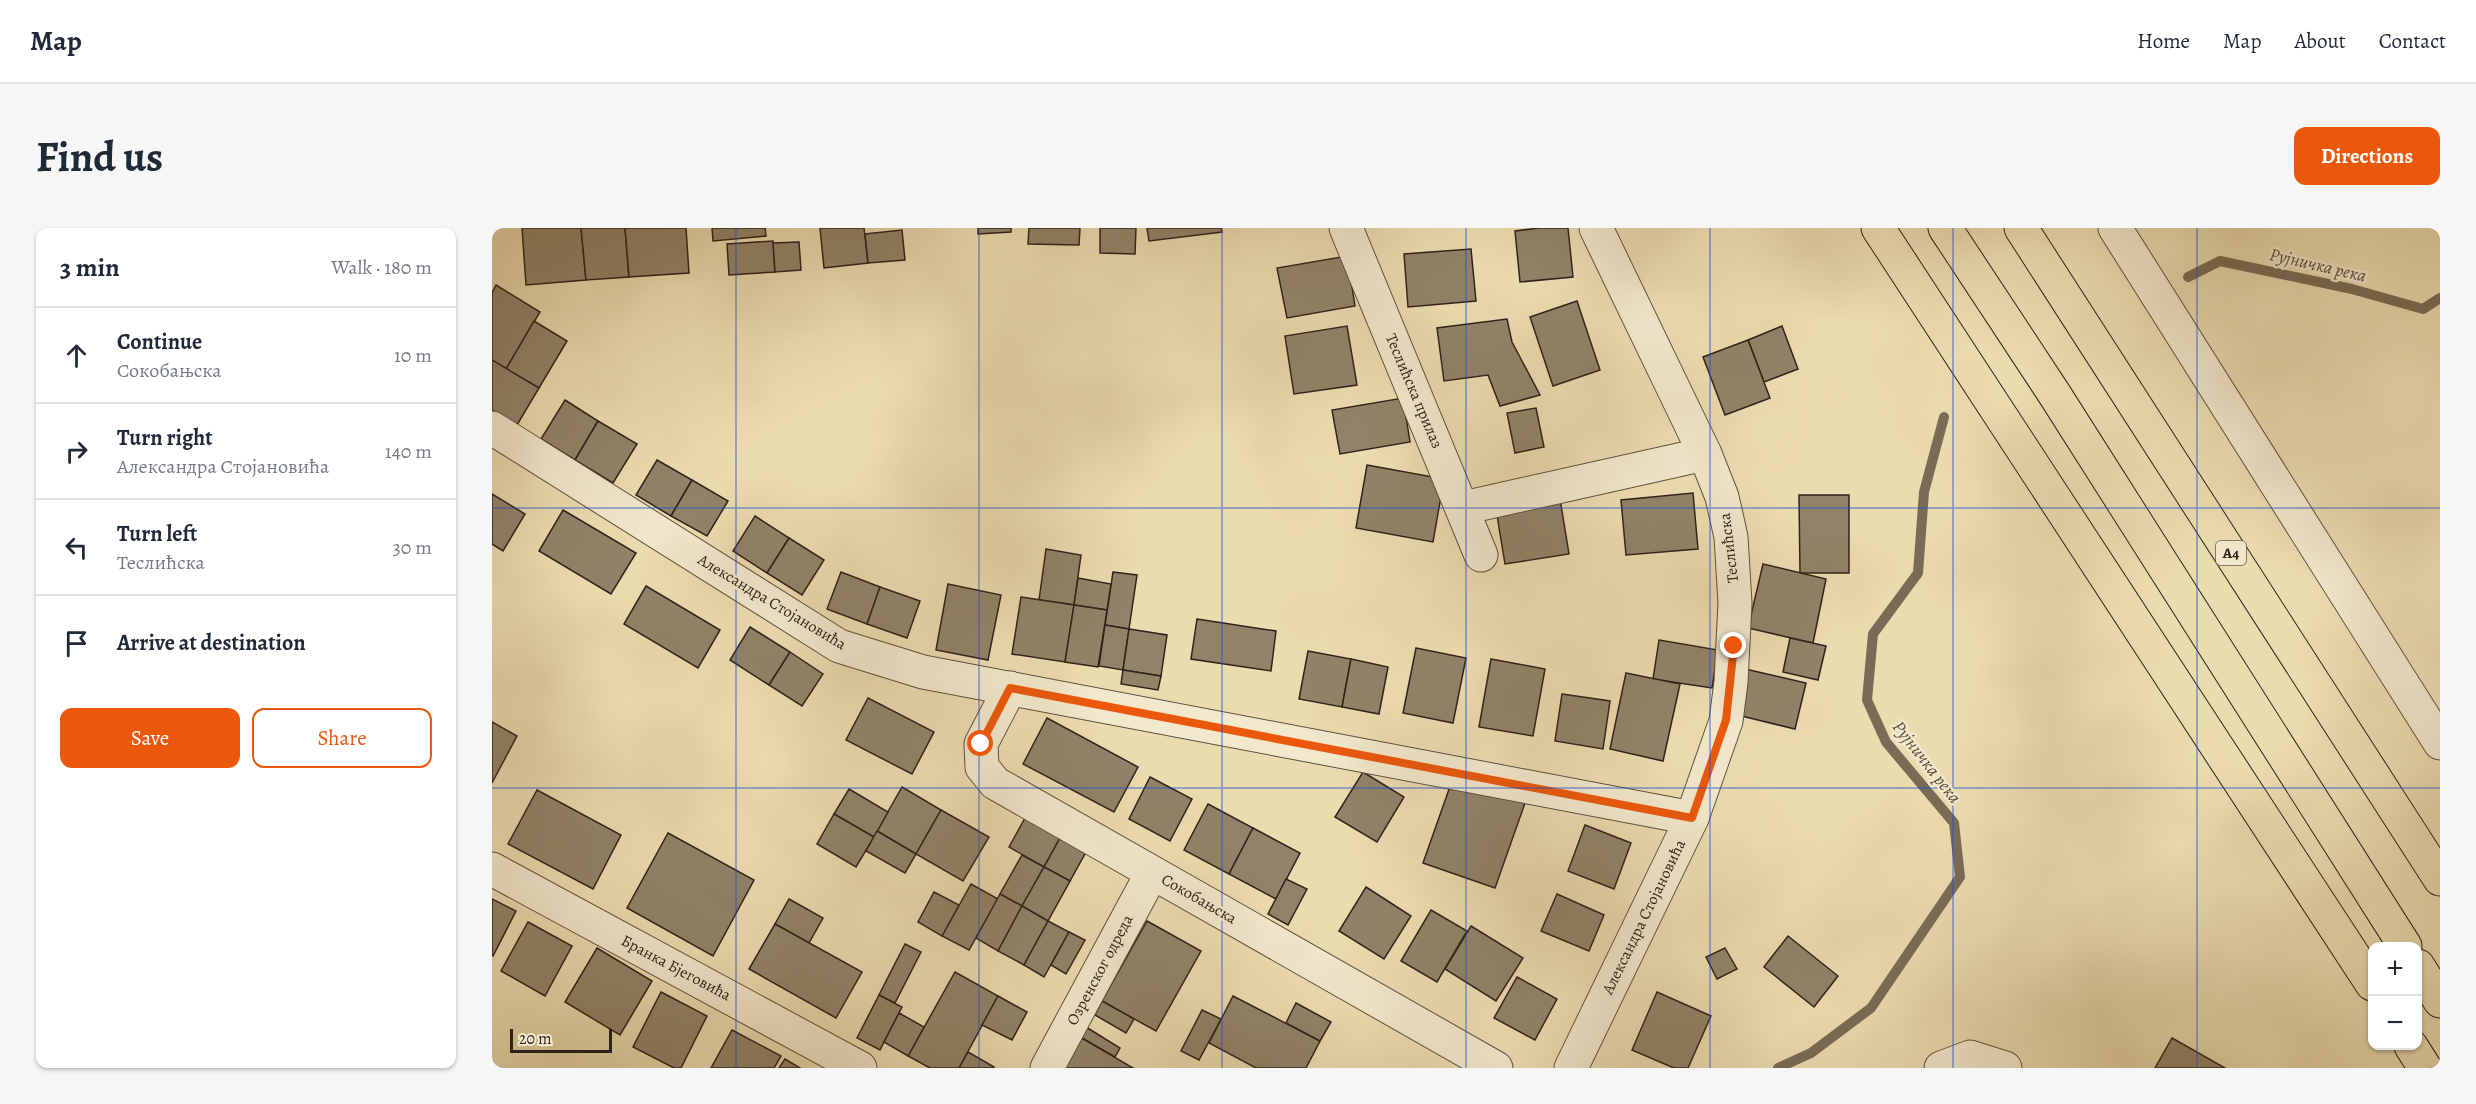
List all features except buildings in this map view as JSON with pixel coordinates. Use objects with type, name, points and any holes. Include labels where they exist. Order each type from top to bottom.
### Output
[{"type":"main road","points":[[1878,228],[2368,976]]},
{"type":"main road","points":[[1945,228],[2055,395],[2402,942]]},
{"type":"main road","name":"A4","points":[[2021,228],[2440,879]]},
{"type":"main road","points":[[2422,972],[2440,1001]]},
{"type":"main road","points":[[2414,1050],[2425,1068]]},
{"type":"street","name":"Теслићска прилаз","points":[[1346,228],[1481,555]]},
{"type":"street","name":"Теслићска","points":[[1596,228],[1705,454],[1722,497],[1731,537],[1735,603],[1734,646],[1726,720],[1692,818]]},
{"type":"street","points":[[2115,228],[2440,743]]},
{"type":"street","name":"Александра Стојановића","points":[[492,429],[839,646],[923,672],[1692,818],[1571,1068]]},
{"type":"street","points":[[1463,508],[1705,454]]},
{"type":"street","name":"Сокобањска","points":[[1010,688],[981,744],[982,767],[995,783],[1496,1068]]},
{"type":"street","name":"Бранка Бјеговића","points":[[492,869],[860,1068]]},
{"type":"street","name":"Озренског одреда","points":[[1047,1068],[1152,873]]},
{"type":"street","points":[[1941,1068],[1971,1057],[2005,1068]]},
{"type":"waterway","name":"Рујничка река","points":[[2188,277],[2220,261],[2352,289],[2423,309],[2440,298]]},
{"type":"waterway","name":"Рујничка река","points":[[1778,1068],[1811,1053],[1871,1008],[1960,877],[1954,823],[1886,742],[1867,700],[1873,634],[1918,573],[1924,492],[1944,417]]},
{"type":"route","points":[[981,744],[1010,688],[1692,818],[1726,720],[1734,646]]}]
